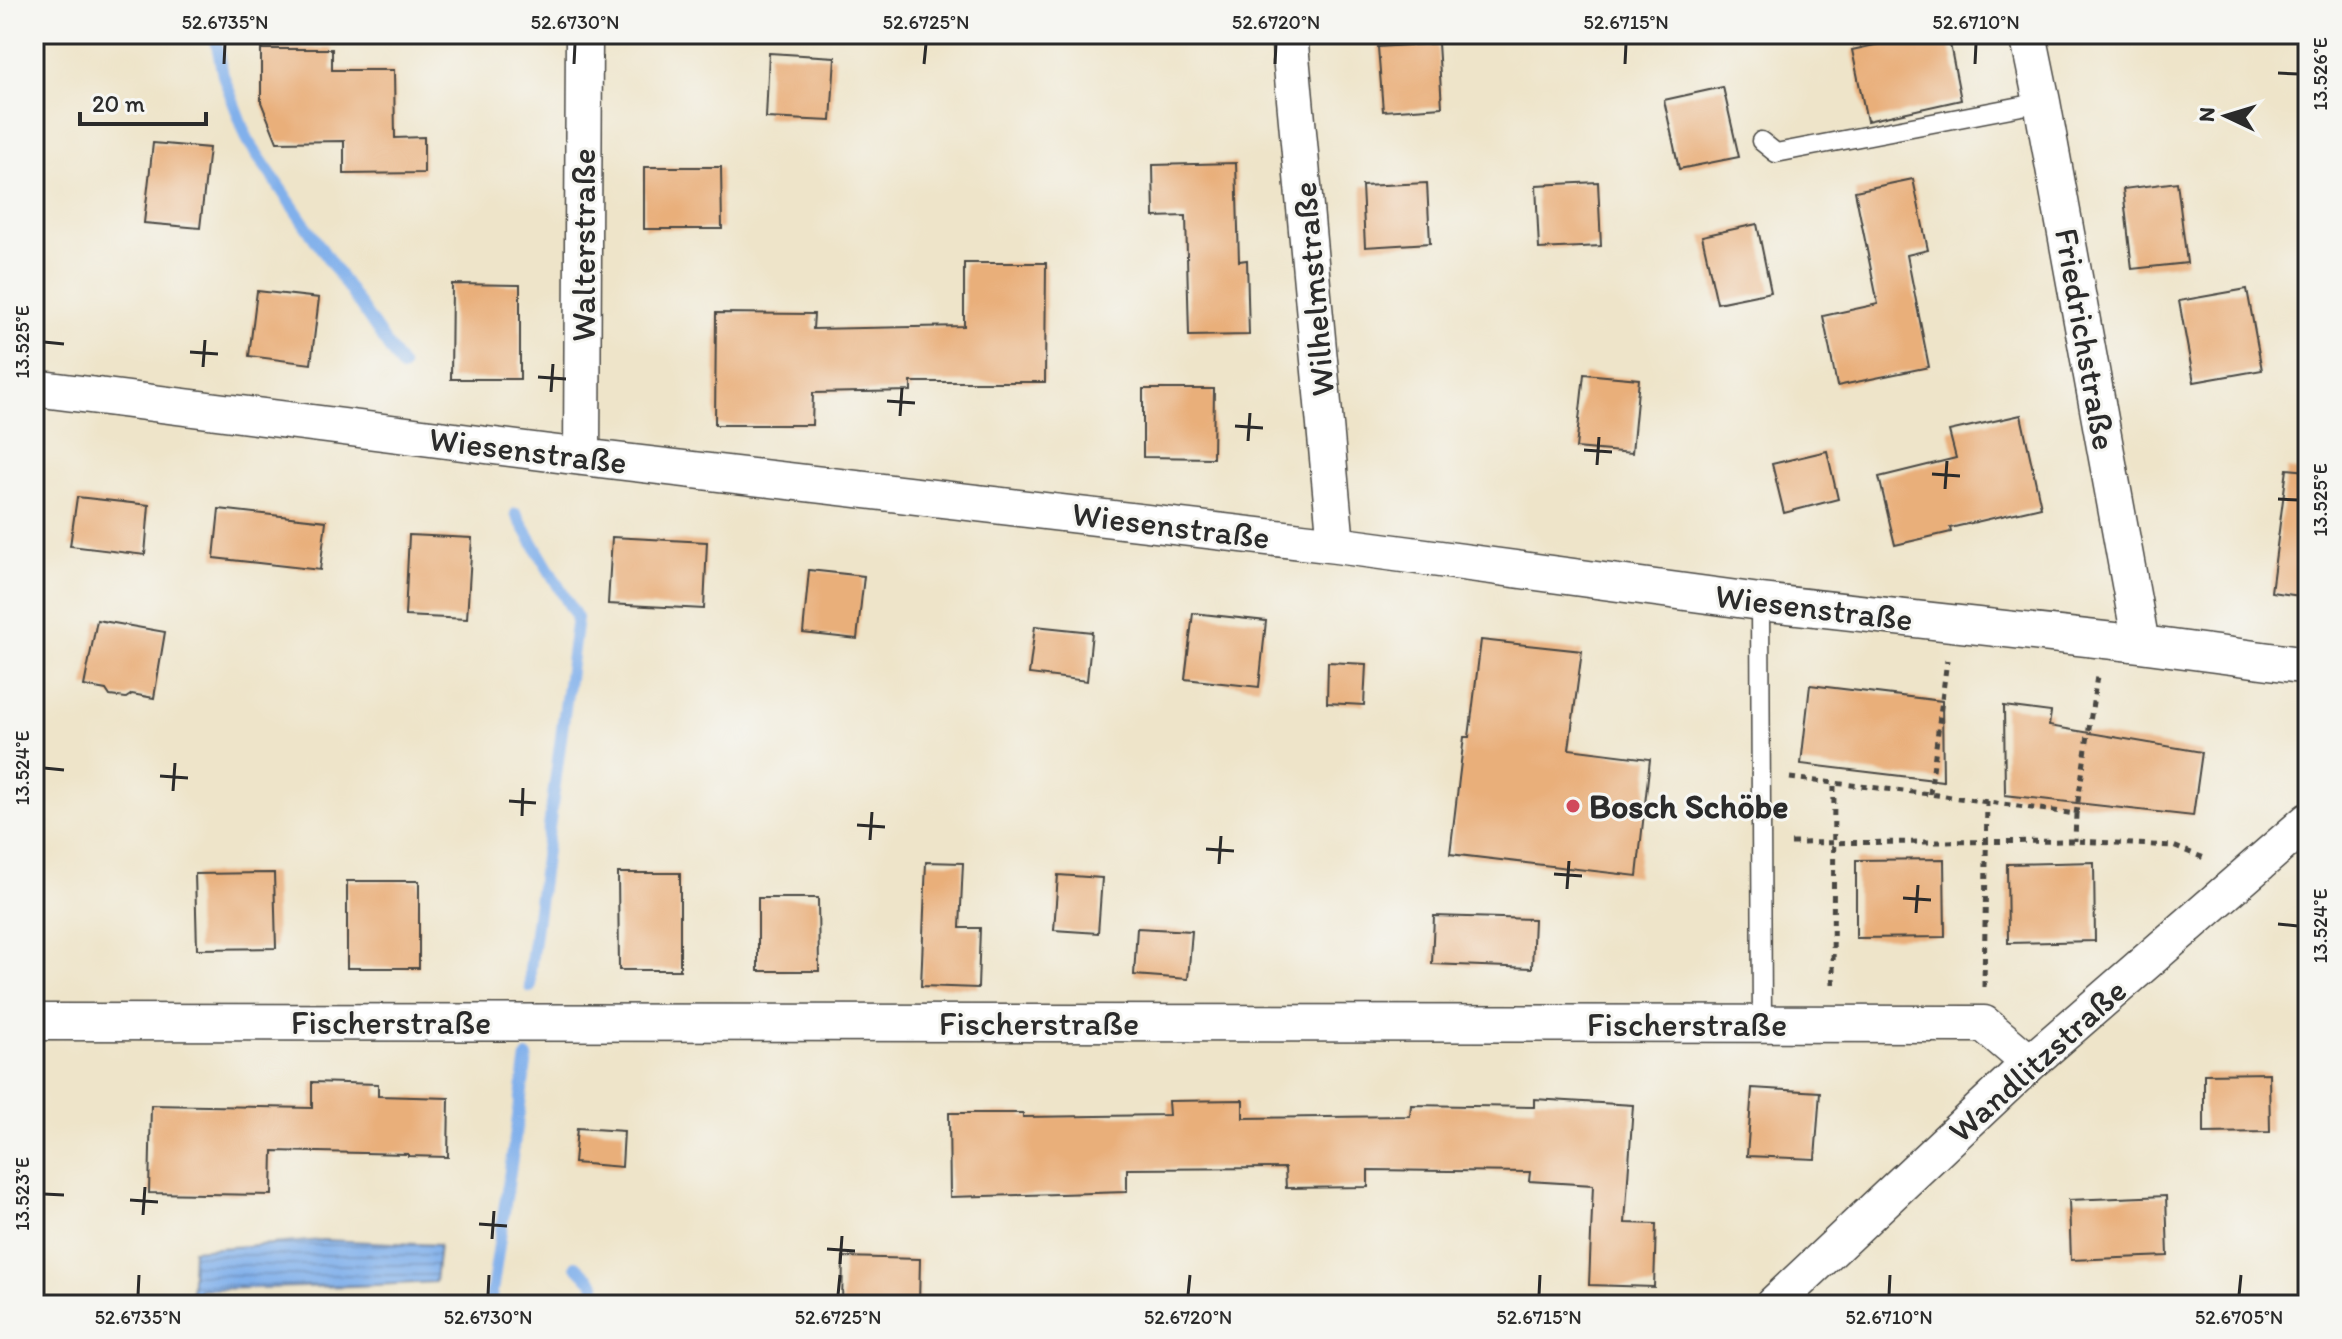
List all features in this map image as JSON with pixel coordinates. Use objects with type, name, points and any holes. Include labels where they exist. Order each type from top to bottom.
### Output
[{"type":"street","name":"Walterstraße","points":[[582,457],[584,34]]},
{"type":"street","name":"Wilhelmstraße","points":[[1289,34],[1336,545]]},
{"type":"street","name":"Friedrichstraße","points":[[2028,34],[2141,644]]},
{"type":"street","name":"Wiesenstraße","points":[[34,388],[582,457],[1336,545],[1760,602],[2141,644],[2308,666]]},
{"type":"street","name":"Wandlitzstraße","points":[[1773,1305],[2030,1063],[2308,821]]},
{"type":"street","name":"Fischerstraße","points":[[34,1022],[1984,1024]]},
{"type":"street","points":[[1984,1024],[2030,1063]]},
{"type":"lane","points":[[1761,141],[1776,153],[2042,102]]},
{"type":"lane","points":[[1760,602],[1762,1024]]},
{"type":"path","points":[[1930,794],[1951,623]]},
{"type":"path","points":[[2075,841],[2076,814],[2102,640]]},
{"type":"path","points":[[1761,775],[2076,814]]},
{"type":"path","points":[[1832,1025],[1834,783]]},
{"type":"path","points":[[1984,1024],[1987,801]]},
{"type":"path","points":[[1762,843],[2075,841],[2173,846],[2206,858],[2239,882]]},
{"type":"water","points":[[323,1240],[439,1245],[435,1282],[200,1289],[199,1305],[191,1305],[193,1250]]},
{"type":"building","points":[[1924,34],[1948,34],[1961,100],[1867,121],[1852,50]]},
{"type":"building","points":[[1438,43],[1442,107],[1383,111],[1378,47]]},
{"type":"building","points":[[261,49],[332,49],[332,70],[394,70],[395,138],[424,137],[424,173],[344,174],[344,141],[277,142],[261,102]]},
{"type":"building","points":[[769,53],[835,57],[831,121],[766,118]]},
{"type":"building","points":[[1723,87],[1739,157],[1679,169],[1664,100]]},
{"type":"building","points":[[153,143],[209,148],[200,228],[144,223]]},
{"type":"building","points":[[1236,163],[1239,261],[1247,260],[1249,335],[1189,336],[1186,216],[1154,217],[1153,165]]},
{"type":"building","points":[[644,167],[721,167],[722,229],[644,229]]},
{"type":"building","points":[[1913,179],[1928,250],[1907,255],[1929,367],[1837,386],[1823,316],[1878,304],[1855,191]]},
{"type":"building","points":[[1598,182],[1601,246],[1539,249],[1536,185]]},
{"type":"building","points":[[2177,182],[2187,263],[2132,269],[2123,189]]},
{"type":"building","points":[[1427,183],[1430,243],[1365,247],[1362,186]]},
{"type":"building","points":[[1757,224],[1771,292],[1717,303],[1702,236]]},
{"type":"building","points":[[964,263],[1046,263],[1045,382],[911,382],[911,391],[813,393],[812,425],[715,425],[716,313],[814,314],[813,329],[964,326]]},
{"type":"building","points":[[452,284],[520,285],[520,379],[451,379]]},
{"type":"building","points":[[2247,289],[2262,370],[2194,382],[2179,301]]},
{"type":"building","points":[[257,291],[319,298],[311,364],[249,356]]},
{"type":"building","points":[[1584,374],[1639,379],[1632,453],[1576,448]]},
{"type":"building","points":[[1143,389],[1214,389],[1213,458],[1143,457]]},
{"type":"building","points":[[2021,415],[2041,507],[1950,528],[1951,532],[1895,545],[1879,477],[1956,458],[1949,431]]},
{"type":"building","points":[[1827,451],[1838,499],[1784,513],[1772,464]]},
{"type":"building","points":[[2287,469],[2308,471],[2308,597],[2271,592]]},
{"type":"building","points":[[77,497],[149,505],[145,555],[70,546]]},
{"type":"building","points":[[219,509],[326,521],[320,570],[214,558]]},
{"type":"building","points":[[409,535],[472,538],[467,619],[405,616]]},
{"type":"building","points":[[612,537],[707,542],[704,609],[608,604]]},
{"type":"building","points":[[809,570],[864,576],[857,639],[803,633]]},
{"type":"building","points":[[1193,613],[1266,621],[1259,687],[1185,679]]},
{"type":"building","points":[[97,620],[165,632],[154,698],[132,694],[126,698],[110,696],[106,690],[84,686]]},
{"type":"building","points":[[1035,626],[1092,632],[1087,681],[1029,674]]},
{"type":"building","points":[[1481,640],[1582,651],[1569,749],[1650,759],[1637,876],[1450,854],[1464,737],[1469,737]]},
{"type":"building","points":[[1328,662],[1366,664],[1364,705],[1327,703]]},
{"type":"building","points":[[1810,685],[1942,701],[1943,781],[1801,764]]},
{"type":"building","points":[[2004,706],[2051,712],[2049,726],[2202,752],[2193,816],[2005,795]]},
{"type":"building","points":[[1944,859],[1945,937],[1856,938],[1856,860]]},
{"type":"building","points":[[926,862],[963,863],[960,928],[980,928],[978,988],[921,986]]},
{"type":"building","points":[[2094,862],[2095,941],[2008,943],[2007,864]]},
{"type":"building","points":[[274,873],[276,948],[197,949],[195,874]]},
{"type":"building","points":[[618,873],[680,873],[680,970],[619,970]]},
{"type":"building","points":[[1058,875],[1102,878],[1098,933],[1054,930]]},
{"type":"building","points":[[347,881],[419,881],[419,968],[347,968]]},
{"type":"building","points":[[758,898],[818,898],[819,971],[758,971]]},
{"type":"building","points":[[1434,916],[1534,919],[1532,968],[1432,964]]},
{"type":"building","points":[[1137,928],[1192,931],[1188,979],[1134,975]]},
{"type":"building","points":[[2269,1073],[2270,1132],[2204,1133],[2204,1074]]},
{"type":"building","points":[[312,1082],[378,1084],[378,1096],[449,1098],[448,1157],[273,1151],[272,1195],[149,1193],[151,1105],[312,1108]]},
{"type":"building","points":[[1752,1088],[1820,1092],[1815,1159],[1747,1156]]},
{"type":"building","points":[[1534,1099],[1633,1105],[1625,1223],[1656,1224],[1654,1287],[1589,1285],[1593,1185],[1529,1181],[1530,1172],[1368,1170],[1368,1187],[1286,1188],[1285,1168],[1127,1169],[1127,1192],[950,1197],[949,1113],[1023,1113],[1023,1117],[1169,1115],[1168,1101],[1243,1100],[1243,1118],[1410,1116],[1411,1105],[1534,1107]]},
{"type":"building","points":[[577,1128],[624,1131],[622,1167],[574,1163]]},
{"type":"building","points":[[2166,1196],[2168,1256],[2071,1260],[2069,1200]]},
{"type":"building","points":[[843,1257],[920,1259],[919,1305],[842,1305]]},
{"type":"waterway","points":[[215,34],[223,75],[248,141],[402,367]]},
{"type":"waterway","points":[[516,514],[577,618],[530,987]]},
{"type":"waterway","points":[[490,1305],[527,1057]]},
{"type":"waterway","points":[[576,1266],[595,1284],[596,1305]]},
{"type":"place","name":"Bosch Schöbe","points":[[1573,806]]}]
